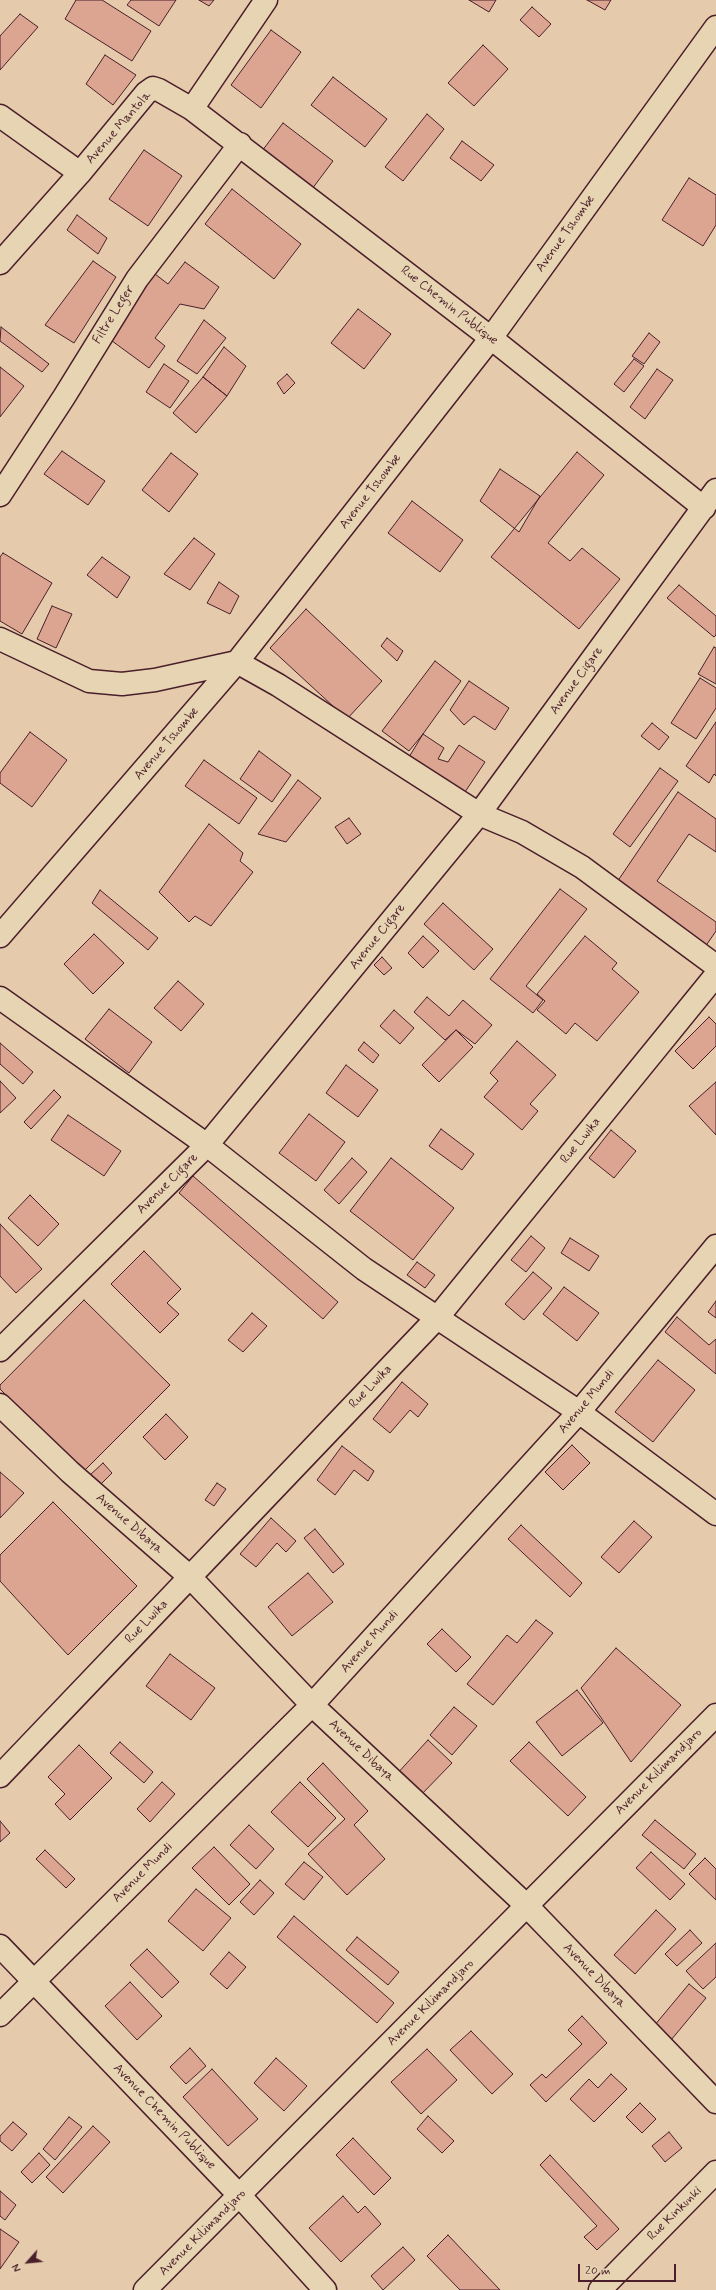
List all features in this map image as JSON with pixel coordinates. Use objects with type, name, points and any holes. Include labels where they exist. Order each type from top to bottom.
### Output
[{"type":"street","points":[[192,109],[266,0]]},
{"type":"street","name":"Avenue Tshombe","points":[[0,936],[237,662],[491,338],[716,27]]},
{"type":"street","name":"Avenue Mantola","points":[[0,263],[80,173],[146,93],[153,88],[159,90],[192,109]]},
{"type":"street","name":"Rue Chemin Publique","points":[[192,109],[240,144],[491,338],[704,508]]},
{"type":"street","points":[[0,116],[80,173]]},
{"type":"street","name":"Filtre Leger","points":[[0,494],[64,397],[137,279],[240,144]]},
{"type":"street","name":"Avenue Cigare","points":[[0,1350],[208,1145],[479,814],[716,490]]},
{"type":"street","points":[[0,639],[89,681],[116,684],[156,680],[237,662],[278,685],[479,814],[522,832],[582,867],[716,966]]},
{"type":"street","name":"Rue Lwika","points":[[0,1776],[437,1318],[716,975]]},
{"type":"street","points":[[0,998],[208,1145],[364,1269],[579,1412],[716,1514]]},
{"type":"street","name":"Avenue Mundi","points":[[0,2015],[312,1706],[579,1412],[716,1246]]},
{"type":"street","name":"Avenue Dibaya","points":[[0,1405],[70,1472],[190,1577],[312,1706],[527,1906],[716,2102]]},
{"type":"street","name":"Avenue Kilimandjaro","points":[[145,2290],[716,1715]]},
{"type":"street","name":"Avenue Chemin Publique","points":[[0,1946],[240,2196],[325,2290]]},
{"type":"street","name":"Rue Kinkunki","points":[[600,2290],[716,2172]]},
{"type":"building","points":[[76,0],[102,0],[151,31],[132,61],[65,19]]},
{"type":"building","points":[[131,0],[176,0],[159,26],[127,5]]},
{"type":"building","points":[[199,0],[214,0],[209,6]]},
{"type":"building","points":[[469,0],[496,0],[489,12]]},
{"type":"building","points":[[587,0],[611,0],[605,10]]},
{"type":"building","points":[[532,7],[551,24],[539,37],[520,20]]},
{"type":"building","points":[[20,14],[38,27],[0,70],[0,36]]},
{"type":"building","points":[[271,30],[301,52],[261,108],[231,85]]},
{"type":"building","points":[[483,45],[508,69],[474,106],[448,83]]},
{"type":"building","points":[[105,55],[136,75],[113,105],[86,84]]},
{"type":"building","points":[[333,77],[387,119],[365,147],[311,105]]},
{"type":"building","points":[[427,114],[444,129],[403,181],[385,167]]},
{"type":"building","points":[[283,123],[333,161],[312,189],[262,151]]},
{"type":"building","points":[[462,141],[494,165],[481,181],[450,158]]},
{"type":"building","points":[[144,150],[182,176],[148,226],[109,199]]},
{"type":"building","points":[[689,178],[716,195],[716,225],[703,246],[662,220]]},
{"type":"building","points":[[232,189],[301,244],[274,279],[205,224]]},
{"type":"building","points":[[77,215],[107,238],[98,254],[67,230]]},
{"type":"building","points":[[93,261],[116,277],[74,343],[45,325]]},
{"type":"building","points":[[185,262],[219,287],[204,309],[180,304],[155,338],[165,346],[149,368],[108,338],[155,274],[168,284]]},
{"type":"building","points":[[358,309],[391,334],[364,369],[331,343]]},
{"type":"building","points":[[204,320],[226,338],[197,374],[177,361]]},
{"type":"building","points":[[1,327],[49,364],[42,372],[0,341]]},
{"type":"building","points":[[649,333],[660,342],[644,364],[632,356]]},
{"type":"building","points":[[224,347],[246,366],[227,396],[203,377]]},
{"type":"building","points":[[634,359],[644,366],[624,392],[614,384]]},
{"type":"building","points":[[164,364],[189,381],[170,408],[146,392]]},
{"type":"building","points":[[0,367],[24,386],[0,417]]},
{"type":"building","points":[[657,369],[673,380],[645,419],[630,407]]},
{"type":"building","points":[[287,374],[295,383],[284,394],[277,383]]},
{"type":"building","points":[[203,377],[227,396],[196,433],[173,413]]},
{"type":"building","points":[[62,451],[105,481],[88,505],[44,474]]},
{"type":"building","points":[[577,452],[604,475],[548,543],[570,561],[582,548],[620,579],[579,629],[491,557]]},
{"type":"building","points":[[171,453],[198,474],[169,512],[142,490]]},
{"type":"building","points":[[500,469],[540,496],[519,532],[480,501]]},
{"type":"building","points":[[412,501],[463,540],[440,572],[388,533]]},
{"type":"building","points":[[194,538],[215,554],[190,590],[164,574]]},
{"type":"building","points":[[3,553],[52,583],[22,634],[0,621],[0,557]]},
{"type":"building","points":[[102,557],[130,577],[117,598],[87,575]]},
{"type":"building","points":[[219,582],[239,596],[230,614],[207,603]]},
{"type":"building","points":[[679,585],[716,616],[716,635],[714,637],[667,598]]},
{"type":"building","points":[[52,606],[72,614],[56,648],[37,639]]},
{"type":"building","points":[[306,609],[382,681],[347,719],[270,648]]},
{"type":"building","points":[[387,638],[403,651],[397,661],[381,646]]},
{"type":"building","points":[[714,647],[716,648],[716,684],[698,674]]},
{"type":"building","points":[[435,661],[461,681],[409,751],[382,731]]},
{"type":"building","points":[[700,678],[716,688],[716,708],[696,739],[671,723]]},
{"type":"building","points":[[469,681],[509,708],[495,730],[474,716],[464,725],[450,710]]},
{"type":"building","points":[[716,722],[716,776],[714,774],[709,783],[686,766]]},
{"type":"building","points":[[652,723],[669,737],[659,750],[641,736]]},
{"type":"building","points":[[30,732],[67,760],[32,807],[0,783],[0,773]]},
{"type":"building","points":[[423,734],[444,748],[438,759],[448,762],[459,745],[485,762],[461,798],[406,762]]},
{"type":"building","points":[[259,751],[291,775],[272,802],[240,779]]},
{"type":"building","points":[[204,760],[257,798],[239,824],[185,786]]},
{"type":"building","points":[[660,768],[678,781],[630,847],[613,834]]},
{"type":"building","points":[[298,780],[321,798],[286,842],[258,834]]},
{"type":"building","points":[[678,792],[716,819],[716,852],[689,834],[657,881],[716,922],[716,931],[705,947],[615,885]]},
{"type":"building","points":[[349,818],[361,834],[347,844],[335,827]]},
{"type":"building","points":[[209,824],[243,853],[240,861],[253,872],[211,926],[195,916],[189,922],[159,892]]},
{"type":"building","points":[[560,889],[587,909],[526,986],[543,1000],[533,1013],[490,979]]},
{"type":"building","points":[[100,890],[158,938],[148,950],[92,903]]},
{"type":"building","points":[[443,903],[493,949],[474,970],[424,924]]},
{"type":"building","points":[[94,934],[124,963],[93,994],[64,964]]},
{"type":"building","points":[[423,936],[439,951],[423,968],[408,953]]},
{"type":"building","points":[[585,936],[617,963],[612,969],[639,992],[597,1041],[575,1023],[566,1034],[537,1010],[545,1001],[537,994]]},
{"type":"building","points":[[382,957],[392,968],[384,975],[374,965]]},
{"type":"building","points":[[178,981],[204,1004],[181,1031],[154,1008]]},
{"type":"building","points":[[427,997],[449,1016],[463,1000],[492,1025],[475,1044],[456,1030],[445,1040],[414,1012]]},
{"type":"building","points":[[109,1009],[152,1042],[129,1073],[85,1039]]},
{"type":"building","points":[[394,1010],[414,1028],[400,1044],[380,1026]]},
{"type":"building","points":[[709,1017],[716,1024],[716,1046],[693,1069],[675,1051]]},
{"type":"building","points":[[456,1030],[473,1047],[439,1082],[422,1065]]},
{"type":"building","points":[[517,1041],[556,1075],[530,1104],[538,1111],[522,1130],[484,1097],[498,1081],[490,1073]]},
{"type":"building","points":[[364,1042],[379,1055],[373,1063],[358,1050]]},
{"type":"building","points":[[0,1043],[33,1072],[23,1084],[0,1064]]},
{"type":"building","points":[[346,1065],[378,1090],[358,1117],[326,1093]]},
{"type":"building","points":[[0,1081],[16,1098],[0,1113]]},
{"type":"building","points":[[716,1082],[716,1135],[689,1106]]},
{"type":"building","points":[[54,1090],[61,1097],[31,1129],[24,1122]]},
{"type":"building","points":[[309,1114],[345,1142],[316,1181],[279,1153]]},
{"type":"building","points":[[68,1115],[121,1151],[104,1176],[51,1140]]},
{"type":"building","points":[[441,1129],[474,1154],[462,1170],[429,1146]]},
{"type":"building","points":[[611,1130],[636,1151],[614,1178],[589,1158]]},
{"type":"building","points":[[352,1158],[367,1172],[339,1204],[324,1190]]},
{"type":"building","points":[[391,1158],[454,1208],[413,1260],[350,1211]]},
{"type":"building","points":[[193,1176],[338,1302],[323,1319],[179,1193]]},
{"type":"building","points":[[30,1195],[59,1224],[38,1246],[8,1218]]},
{"type":"building","points":[[0,1224],[42,1269],[16,1293],[0,1276]]},
{"type":"building","points":[[531,1236],[545,1248],[526,1272],[511,1260]]},
{"type":"building","points":[[570,1238],[599,1256],[589,1271],[561,1253]]},
{"type":"building","points":[[144,1251],[181,1289],[167,1303],[179,1314],[160,1333],[111,1284]]},
{"type":"building","points":[[417,1262],[435,1275],[425,1288],[407,1275]]},
{"type":"building","points":[[533,1272],[552,1288],[524,1320],[505,1304]]},
{"type":"building","points":[[564,1287],[599,1313],[577,1341],[543,1314]]},
{"type":"building","points":[[84,1300],[170,1385],[83,1472],[0,1389],[0,1385]]},
{"type":"building","points":[[716,1301],[716,1318],[708,1312]]},
{"type":"building","points":[[252,1313],[267,1326],[243,1352],[228,1340]]},
{"type":"building","points":[[677,1317],[709,1345],[716,1339],[716,1374],[665,1332]]},
{"type":"building","points":[[658,1360],[695,1390],[653,1442],[615,1412]]},
{"type":"building","points":[[402,1382],[428,1404],[418,1417],[410,1410],[390,1433],[373,1419]]},
{"type":"building","points":[[166,1414],[188,1437],[165,1460],[143,1437]]},
{"type":"building","points":[[572,1445],[590,1463],[563,1490],[545,1472]]},
{"type":"building","points":[[342,1446],[374,1471],[368,1481],[354,1470],[335,1495],[317,1480]]},
{"type":"building","points":[[103,1463],[112,1473],[99,1486],[90,1475]]},
{"type":"building","points":[[0,1472],[24,1493],[0,1518]]},
{"type":"building","points":[[217,1483],[226,1489],[214,1506],[205,1500]]},
{"type":"building","points":[[53,1502],[137,1586],[68,1655],[0,1581],[0,1555]]},
{"type":"building","points":[[271,1518],[296,1541],[286,1552],[277,1543],[256,1567],[240,1554]]},
{"type":"building","points":[[634,1521],[652,1537],[619,1573],[601,1557]]},
{"type":"building","points":[[521,1525],[582,1583],[570,1597],[508,1539]]},
{"type":"building","points":[[315,1529],[344,1564],[333,1573],[304,1538]]},
{"type":"building","points":[[308,1573],[333,1602],[292,1636],[268,1607]]},
{"type":"building","points":[[536,1620],[553,1633],[493,1705],[467,1684],[507,1635],[517,1643]]},
{"type":"building","points":[[442,1629],[471,1657],[456,1672],[427,1644]]},
{"type":"building","points":[[616,1648],[681,1705],[631,1762],[581,1688]]},
{"type":"building","points":[[170,1654],[215,1688],[191,1720],[146,1686]]},
{"type":"building","points":[[577,1690],[603,1723],[562,1756],[536,1722]]},
{"type":"building","points":[[454,1707],[477,1726],[452,1755],[430,1735]]},
{"type":"building","points":[[428,1740],[452,1763],[418,1798],[395,1776]]},
{"type":"building","points":[[120,1742],[153,1772],[144,1783],[110,1753]]},
{"type":"building","points":[[529,1742],[586,1797],[568,1816],[510,1761]]},
{"type":"building","points":[[79,1745],[112,1778],[70,1820],[55,1804],[65,1794],[48,1777]]},
{"type":"building","points":[[323,1763],[368,1811],[354,1825],[385,1859],[347,1895],[308,1854],[345,1819],[307,1779]]},
{"type":"building","points":[[162,1782],[175,1794],[150,1822],[137,1809]]},
{"type":"building","points":[[300,1782],[336,1818],[308,1847],[271,1812]]},
{"type":"building","points":[[655,1820],[696,1854],[684,1869],[642,1835]]},
{"type":"building","points":[[0,1821],[10,1833],[0,1842]]},
{"type":"building","points":[[249,1825],[274,1849],[256,1869],[230,1845]]},
{"type":"building","points":[[214,1847],[250,1884],[229,1905],[192,1868]]},
{"type":"building","points":[[45,1850],[75,1879],[66,1888],[36,1859]]},
{"type":"building","points":[[651,1852],[685,1884],[670,1900],[636,1868]]},
{"type":"building","points":[[705,1858],[716,1869],[716,1900],[689,1874]]},
{"type":"building","points":[[304,1862],[323,1877],[304,1900],[285,1884]]},
{"type":"building","points":[[260,1880],[274,1893],[254,1915],[240,1902]]},
{"type":"building","points":[[196,1889],[231,1918],[203,1951],[168,1921]]},
{"type":"building","points":[[656,1910],[676,1929],[635,1974],[614,1955]]},
{"type":"building","points":[[294,1916],[394,2003],[377,2023],[277,1937]]},
{"type":"building","points":[[690,1930],[702,1943],[677,1966],[665,1954]]},
{"type":"building","points":[[357,1937],[399,1972],[388,1985],[346,1950]]},
{"type":"building","points":[[716,1943],[716,1977],[703,1989],[686,1971]]},
{"type":"building","points":[[147,1949],[179,1982],[162,1998],[130,1965]]},
{"type":"building","points":[[229,1952],[246,1967],[227,1989],[210,1974]]},
{"type":"building","points":[[130,1982],[162,2016],[137,2040],[105,2006]]},
{"type":"building","points":[[689,1984],[706,1998],[671,2040],[654,2026]]},
{"type":"building","points":[[582,2016],[607,2043],[546,2102],[530,2085],[542,2074],[546,2078],[582,2044],[568,2030]]},
{"type":"building","points":[[471,2031],[513,2074],[492,2094],[450,2050]]},
{"type":"building","points":[[190,2048],[206,2066],[186,2084],[170,2067]]},
{"type":"building","points":[[427,2049],[457,2080],[421,2114],[391,2082]]},
{"type":"building","points":[[276,2058],[307,2086],[284,2111],[254,2083]]},
{"type":"building","points":[[212,2069],[258,2119],[228,2146],[183,2097]]},
{"type":"building","points":[[611,2074],[627,2089],[594,2122],[570,2099],[589,2079],[598,2088]]},
{"type":"building","points":[[640,2103],[656,2119],[642,2133],[626,2117]]},
{"type":"building","points":[[428,2116],[454,2141],[442,2153],[417,2129]]},
{"type":"building","points":[[69,2117],[82,2127],[55,2160],[43,2149]]},
{"type":"building","points":[[13,2122],[27,2134],[12,2151],[0,2141],[0,2136]]},
{"type":"building","points":[[93,2126],[110,2142],[63,2193],[46,2177]]},
{"type":"building","points":[[669,2132],[682,2148],[665,2162],[652,2146]]},
{"type":"building","points":[[353,2138],[391,2178],[374,2195],[336,2155]]},
{"type":"building","points":[[39,2153],[50,2165],[32,2183],[21,2172]]},
{"type":"building","points":[[550,2155],[619,2229],[597,2250],[584,2237],[597,2226],[540,2165]]},
{"type":"building","points":[[0,2191],[16,2205],[5,2220],[0,2216]]},
{"type":"building","points":[[343,2196],[358,2213],[365,2206],[381,2224],[341,2262],[309,2228]]},
{"type":"building","points":[[0,2229],[19,2242],[0,2269]]},
{"type":"building","points":[[448,2235],[500,2290],[460,2290],[427,2256]]},
{"type":"building","points":[[403,2247],[415,2260],[383,2290],[371,2276]]}]
